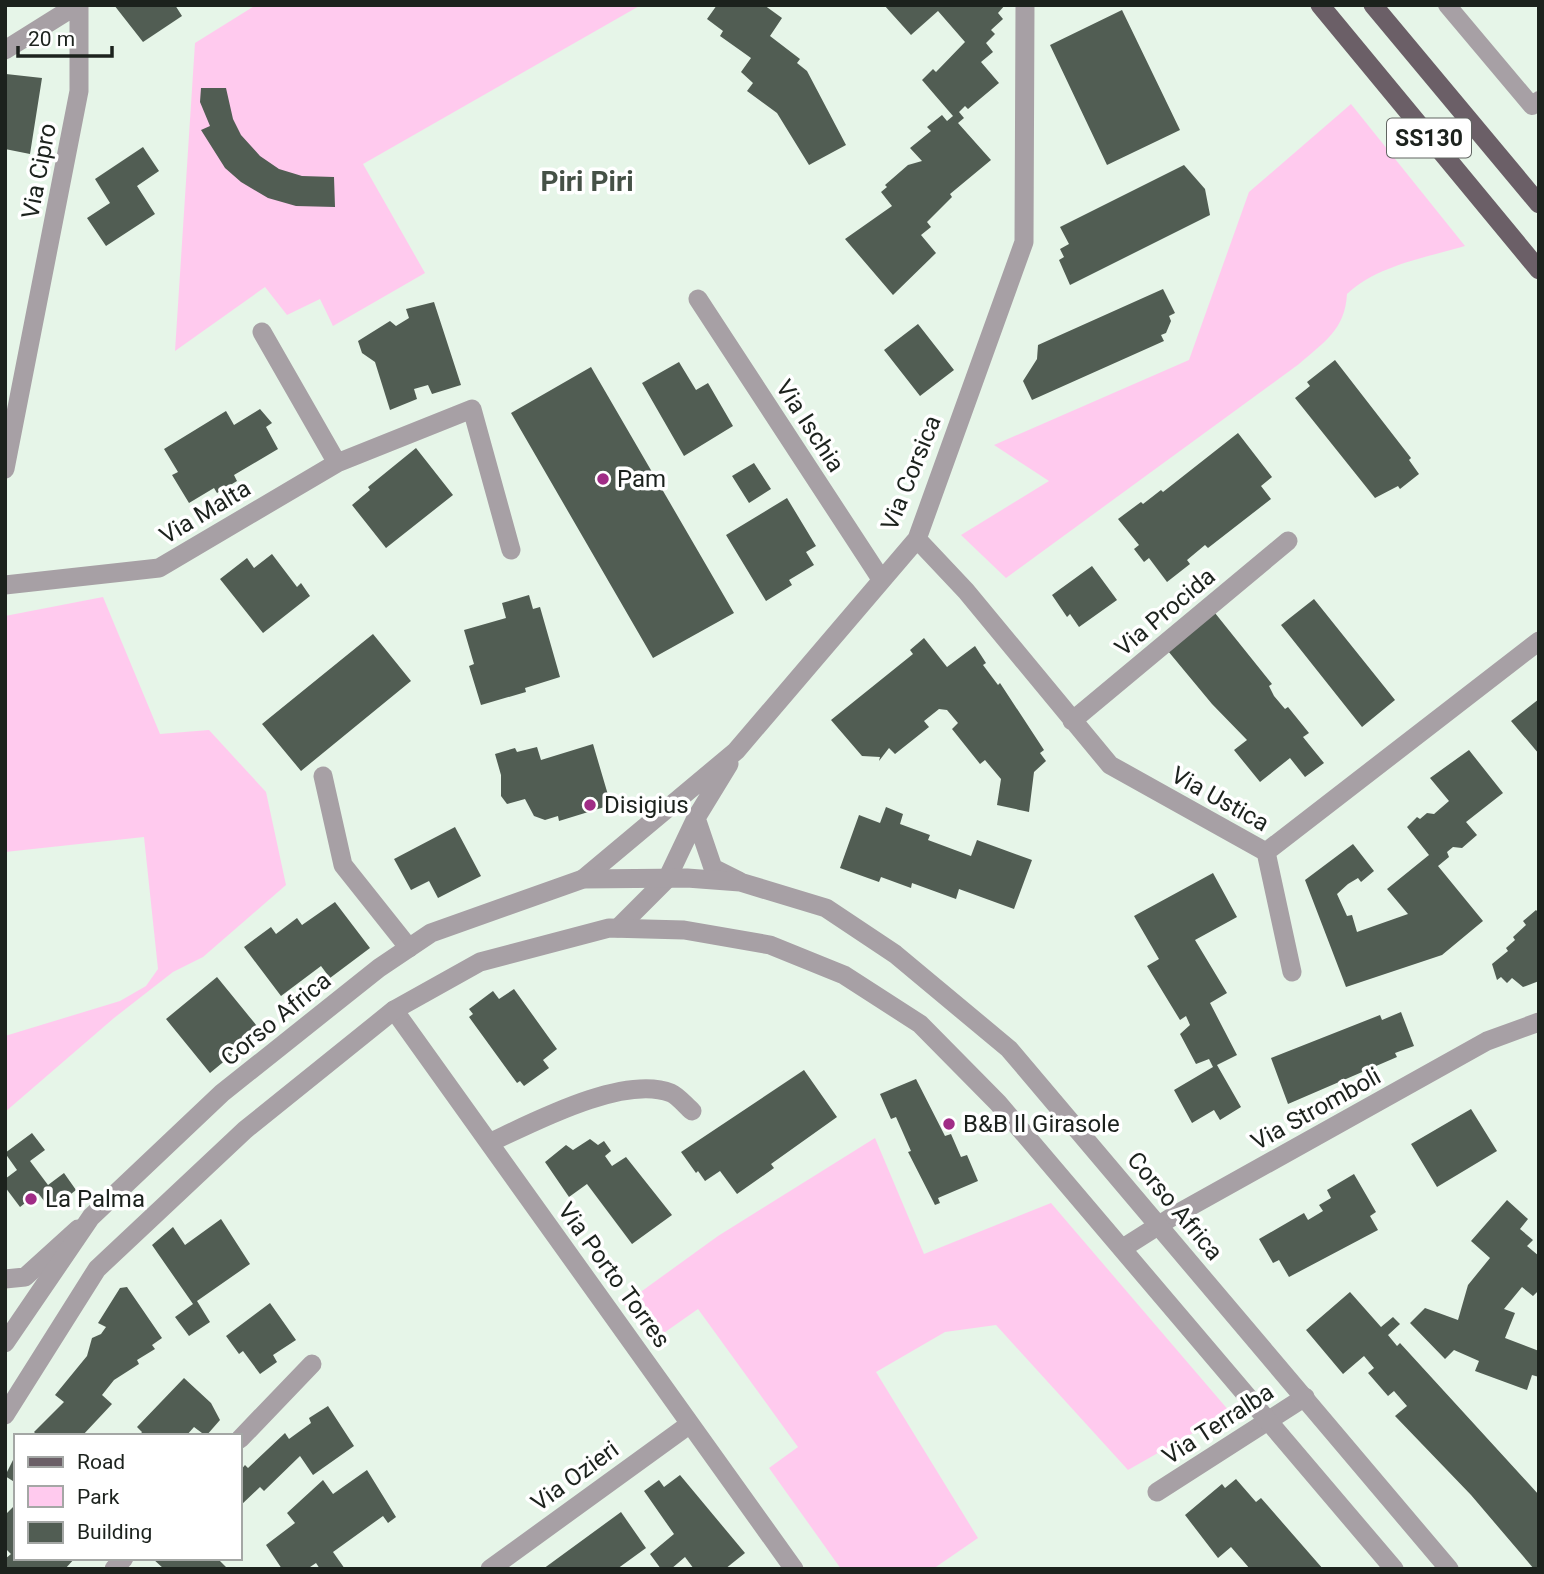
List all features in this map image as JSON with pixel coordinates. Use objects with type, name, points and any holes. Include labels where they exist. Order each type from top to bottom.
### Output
[{"type":"main road","name":"SS130","points":[[1320,5],[1539,270]]},
{"type":"main road","name":"SS130","points":[[1381,8],[1539,204]]},
{"type":"street","points":[[5,50],[78,5]]},
{"type":"street","name":"Via Cipro","points":[[5,469],[79,91],[78,5]]},
{"type":"street","name":"Via Corsica","points":[[583,879],[736,751],[917,539],[1024,242],[1025,5]]},
{"type":"street","name":"Via Ischia","points":[[698,299],[881,579]]},
{"type":"street","points":[[262,332],[337,463]]},
{"type":"street","name":"Via Malta","points":[[5,585],[159,568],[337,463],[472,409],[511,550]]},
{"type":"street","name":"Via Ustica","points":[[917,539],[966,591],[1110,765],[1266,852],[1539,641]]},
{"type":"street","name":"Via Procida","points":[[1072,721],[1288,541]]},
{"type":"street","points":[[618,929],[667,879],[696,818],[736,751]]},
{"type":"street","points":[[323,776],[343,865],[409,948]]},
{"type":"street","points":[[696,818],[713,868],[740,882]]},
{"type":"street","points":[[1266,852],[1292,972]]},
{"type":"street","name":"Corso Africa","points":[[5,1343],[91,1217],[222,1093],[431,933],[583,879],[740,882],[826,908],[895,954],[1009,1049],[1449,1569]]},
{"type":"street","points":[[5,1416],[97,1269],[245,1130],[394,1010],[480,962],[618,929],[684,930],[770,945],[844,975],[920,1024],[998,1103],[1394,1569]]},
{"type":"street","name":"Via Porto Torres","points":[[394,1010],[794,1569]]},
{"type":"street","name":"Via Stromboli","points":[[1123,1248],[1159,1224],[1487,1041],[1539,1022]]},
{"type":"street","points":[[489,1143],[569,1105],[638,1089],[672,1093],[692,1111]]},
{"type":"street","points":[[5,1279],[25,1277],[91,1217]]},
{"type":"street","points":[[242,1437],[312,1364]]},
{"type":"street","name":"Via Terralba","points":[[1157,1492],[1306,1397]]},
{"type":"street","name":"Via Ozieri","points":[[490,1569],[690,1424]]},
{"type":"lane","points":[[1447,5],[1532,106],[1539,100]]},
{"type":"green space","points":[[256,5],[641,5],[363,164],[425,273],[333,326],[320,299],[287,315],[265,287],[175,351],[195,43]]},
{"type":"green space","points":[[1351,104],[1465,246],[1387,269],[1359,284],[1347,294],[1342,317],[1332,334],[1299,364],[1006,578],[961,535],[1049,481],[994,445],[1189,360],[1249,192]]},
{"type":"green space","points":[[103,597],[160,734],[209,730],[266,792],[286,885],[203,957],[173,972],[114,1018],[5,1112],[5,1036],[120,1001],[146,986],[158,969],[144,837],[5,852],[5,616]]},
{"type":"green space","points":[[875,1138],[924,1254],[1051,1203],[1230,1412],[1128,1470],[996,1325],[945,1332],[876,1372],[978,1538],[933,1569],[841,1569],[769,1468],[798,1447],[698,1309],[651,1342],[624,1304],[718,1236]]},
{"type":"building","points":[[114,5],[175,5],[182,16],[143,42]]},
{"type":"building","points":[[717,5],[764,5],[782,18],[770,36],[800,59],[797,63],[807,71],[846,145],[809,165],[777,113],[747,91],[753,83],[741,72],[751,58],[720,36],[723,31],[707,19]]},
{"type":"building","points":[[884,5],[1005,5],[998,13],[1003,19],[991,30],[995,34],[986,43],[993,52],[981,62],[999,83],[968,109],[965,106],[959,112],[964,118],[958,123],[991,160],[950,194],[952,197],[927,222],[931,227],[921,235],[936,253],[893,295],[845,239],[892,206],[881,192],[887,187],[885,185],[908,165],[922,161],[910,148],[931,131],[927,127],[942,115],[947,121],[953,116],[922,80],[933,69],[936,72],[965,42],[938,11],[911,35]]},
{"type":"building","points":[[1122,10],[1180,130],[1107,165],[1050,45]]},
{"type":"building","points":[[6,74],[42,78],[30,154],[5,149]]},
{"type":"building","points":[[201,88],[226,88],[233,119],[241,135],[260,156],[279,169],[302,176],[334,177],[335,207],[296,206],[268,198],[241,182],[225,168],[201,130],[210,126],[200,102]]},
{"type":"building","points":[[143,147],[159,171],[137,186],[155,214],[106,246],[87,218],[110,203],[95,179]]},
{"type":"building","points":[[1184,165],[1205,189],[1210,215],[1070,285],[1059,260],[1064,257],[1060,249],[1069,244],[1060,227]]},
{"type":"building","points":[[1163,289],[1175,313],[1169,316],[1171,321],[1166,333],[1161,335],[1164,341],[1032,400],[1023,381],[1037,359],[1038,345]]},
{"type":"building","points":[[434,302],[461,385],[432,394],[428,385],[414,389],[417,399],[390,410],[375,362],[362,353],[358,341],[390,321],[396,326],[409,318],[406,309]]},
{"type":"building","points":[[918,324],[954,370],[920,396],[884,350]]},
{"type":"building","points":[[1335,360],[1411,458],[1409,460],[1419,474],[1400,489],[1398,486],[1375,498],[1295,398],[1310,386],[1307,382]]},
{"type":"building","points":[[679,362],[696,390],[708,383],[733,426],[684,456],[642,383]]},
{"type":"building","name":"Pam","points":[[591,367],[734,613],[653,658],[511,413]]},
{"type":"building","points":[[260,409],[272,423],[266,427],[278,449],[234,475],[237,481],[217,493],[214,488],[189,503],[172,475],[178,472],[164,449],[226,411],[234,425]]},
{"type":"building","points":[[1238,433],[1272,477],[1261,486],[1271,499],[1208,548],[1205,545],[1187,560],[1190,564],[1167,582],[1149,558],[1144,562],[1134,549],[1139,545],[1118,519],[1161,490],[1163,492]]},
{"type":"building","points":[[416,448],[453,495],[386,548],[352,505],[370,490],[368,487]]},
{"type":"building","points":[[754,463],[771,489],[749,503],[732,476]]},
{"type":"building","points":[[787,498],[816,546],[806,552],[814,565],[789,580],[792,585],[766,601],[726,535]]},
{"type":"building","points":[[272,554],[297,587],[301,583],[310,596],[263,633],[220,579],[247,558],[254,568]]},
{"type":"building","points":[[1092,566],[1117,600],[1079,627],[1070,614],[1067,617],[1052,595]]},
{"type":"building","points":[[529,595],[533,609],[540,607],[560,677],[525,688],[526,692],[481,705],[469,666],[474,664],[464,630],[506,618],[502,603]]},
{"type":"building","points":[[1314,599],[1395,700],[1362,727],[1281,625]]},
{"type":"building","points":[[1215,613],[1272,684],[1269,686],[1274,696],[1285,709],[1288,707],[1309,733],[1303,737],[1324,763],[1305,777],[1290,758],[1260,782],[1234,750],[1247,740],[1212,704],[1168,651]]},
{"type":"building","points":[[373,634],[411,681],[301,771],[262,724]]},
{"type":"building","points":[[924,638],[947,667],[975,646],[986,663],[983,665],[998,685],[1000,683],[1044,750],[1040,753],[1046,761],[1034,772],[1029,812],[997,805],[1001,779],[985,760],[980,764],[952,729],[958,723],[947,710],[939,709],[924,721],[929,727],[895,754],[889,748],[879,761],[880,757],[862,756],[831,720],[913,654],[910,650]]},
{"type":"building","points":[[1539,699],[1539,754],[1511,721]]},
{"type":"building","points":[[593,744],[611,805],[559,821],[558,816],[545,820],[534,816],[525,799],[507,804],[501,796],[501,775],[495,754],[515,748],[517,752],[537,747],[541,760]]},
{"type":"building","points":[[1469,750],[1503,793],[1466,822],[1477,835],[1462,848],[1453,847],[1447,852],[1449,857],[1438,866],[1483,921],[1442,955],[1346,987],[1305,880],[1353,844],[1374,871],[1361,882],[1358,878],[1348,884],[1337,894],[1347,916],[1352,915],[1357,932],[1408,914],[1387,889],[1429,855],[1407,827],[1417,817],[1420,819],[1427,813],[1434,814],[1449,801],[1430,778]]},
{"type":"building","points":[[886,807],[903,814],[900,824],[930,835],[928,840],[971,856],[977,840],[1032,860],[1014,909],[959,889],[956,899],[912,883],[911,888],[881,877],[879,882],[840,868],[859,815],[880,823]]},
{"type":"building","points":[[455,827],[481,876],[438,898],[429,881],[411,890],[394,859]]},
{"type":"building","points":[[1213,873],[1237,917],[1195,940],[1227,993],[1210,1003],[1237,1055],[1217,1065],[1241,1107],[1220,1120],[1214,1110],[1192,1123],[1174,1090],[1213,1067],[1209,1059],[1196,1064],[1180,1034],[1190,1025],[1186,1016],[1180,1020],[1147,966],[1159,959],[1134,916]]},
{"type":"building","points":[[335,902],[370,948],[330,978],[321,966],[281,996],[244,947],[271,927],[276,934],[297,918],[302,925]]},
{"type":"building","points":[[1536,910],[1539,913],[1539,981],[1523,987],[1512,978],[1507,983],[1501,977],[1497,980],[1492,964],[1508,951],[1506,948],[1515,940],[1513,937],[1526,925],[1523,921]]},
{"type":"building","points":[[217,977],[261,1031],[210,1073],[166,1019]]},
{"type":"building","points":[[514,989],[557,1049],[543,1060],[549,1068],[524,1086],[520,1081],[517,1083],[469,1017],[473,1014],[469,1009],[493,991],[499,999]]},
{"type":"building","points":[[1401,1012],[1414,1046],[1395,1053],[1397,1057],[1288,1104],[1271,1058],[1380,1015],[1382,1020]]},
{"type":"building","points":[[804,1070],[837,1117],[771,1164],[774,1168],[737,1194],[720,1171],[705,1181],[698,1171],[696,1173],[681,1152]]},
{"type":"building","points":[[916,1079],[945,1136],[951,1134],[961,1157],[967,1155],[978,1181],[938,1198],[940,1203],[935,1205],[908,1152],[911,1151],[896,1117],[891,1119],[880,1094]]},
{"type":"building","points":[[1471,1109],[1497,1151],[1437,1187],[1411,1144]]},
{"type":"building","points":[[32,1133],[45,1150],[30,1161],[48,1185],[64,1173],[76,1190],[51,1210],[38,1193],[20,1207],[5,1187],[5,1179],[17,1170],[5,1153]]},
{"type":"building","points":[[590,1139],[598,1145],[604,1141],[611,1151],[605,1156],[612,1166],[626,1157],[672,1215],[632,1244],[587,1184],[569,1197],[545,1162],[566,1145],[573,1150]]},
{"type":"building","points":[[1354,1174],[1376,1212],[1370,1216],[1378,1230],[1289,1277],[1279,1260],[1273,1263],[1259,1239],[1304,1213],[1308,1220],[1323,1211],[1319,1205],[1331,1198],[1327,1190]]},
{"type":"building","points":[[1507,1200],[1528,1219],[1520,1229],[1533,1240],[1527,1246],[1539,1256],[1539,1290],[1533,1296],[1522,1287],[1504,1309],[1515,1313],[1505,1338],[1539,1351],[1539,1377],[1532,1375],[1527,1390],[1475,1371],[1479,1361],[1454,1350],[1445,1359],[1410,1323],[1425,1308],[1458,1320],[1468,1285],[1490,1258],[1471,1241]]},
{"type":"building","points":[[221,1219],[250,1264],[197,1301],[210,1322],[189,1336],[175,1317],[193,1304],[152,1245],[173,1227],[185,1245]]},
{"type":"building","points":[[127,1287],[162,1338],[152,1345],[155,1349],[137,1360],[139,1364],[114,1380],[102,1395],[112,1404],[84,1434],[36,1434],[34,1432],[64,1402],[55,1395],[87,1356],[92,1338],[101,1334],[106,1327],[98,1323],[120,1288]]},
{"type":"building","points":[[1350,1292],[1381,1327],[1393,1317],[1400,1324],[1388,1335],[1397,1346],[1400,1343],[1539,1495],[1539,1569],[1534,1569],[1471,1495],[1395,1416],[1407,1406],[1394,1391],[1388,1396],[1368,1373],[1374,1368],[1364,1356],[1343,1374],[1306,1330]]},
{"type":"building","points":[[270,1303],[296,1340],[273,1355],[277,1362],[260,1374],[243,1351],[239,1354],[226,1336]]},
{"type":"building","points":[[184,1378],[211,1403],[220,1420],[208,1434],[194,1427],[188,1434],[140,1434],[142,1432],[137,1427]]},
{"type":"building","points":[[328,1406],[354,1446],[313,1475],[300,1456],[264,1491],[260,1487],[242,1504],[242,1469],[245,1465],[248,1468],[285,1433],[289,1439],[311,1423],[309,1418]]},
{"type":"building","points":[[14,1458],[14,1482],[5,1476]]},
{"type":"building","points":[[367,1470],[396,1517],[388,1523],[383,1516],[333,1552],[345,1569],[320,1569],[316,1563],[307,1569],[282,1569],[266,1545],[295,1523],[287,1513],[323,1480],[333,1494]]},
{"type":"building","points":[[680,1475],[745,1553],[725,1569],[694,1569],[685,1557],[671,1569],[661,1569],[650,1554],[674,1534],[644,1491],[659,1480],[664,1487]]},
{"type":"building","points":[[1236,1479],[1256,1502],[1261,1498],[1323,1569],[1250,1569],[1231,1547],[1218,1558],[1185,1515],[1222,1484],[1225,1488]]},
{"type":"building","points":[[14,1506],[14,1560],[73,1560],[65,1569],[5,1569],[5,1559],[11,1554],[5,1548],[5,1515]]},
{"type":"building","points":[[621,1512],[646,1548],[617,1569],[543,1569]]},
{"type":"building","points":[[154,1560],[219,1560],[228,1569],[164,1569]]},
{"type":"place","name":"Pam","points":[[603,479]]},
{"type":"place","name":"Disigius","points":[[590,805]]},
{"type":"place","name":"B&B Il Girasole","points":[[949,1124]]},
{"type":"place","name":"La Palma","points":[[31,1199]]},
{"type":"district","name":"Piri Piri","points":[[587,181]]}]
